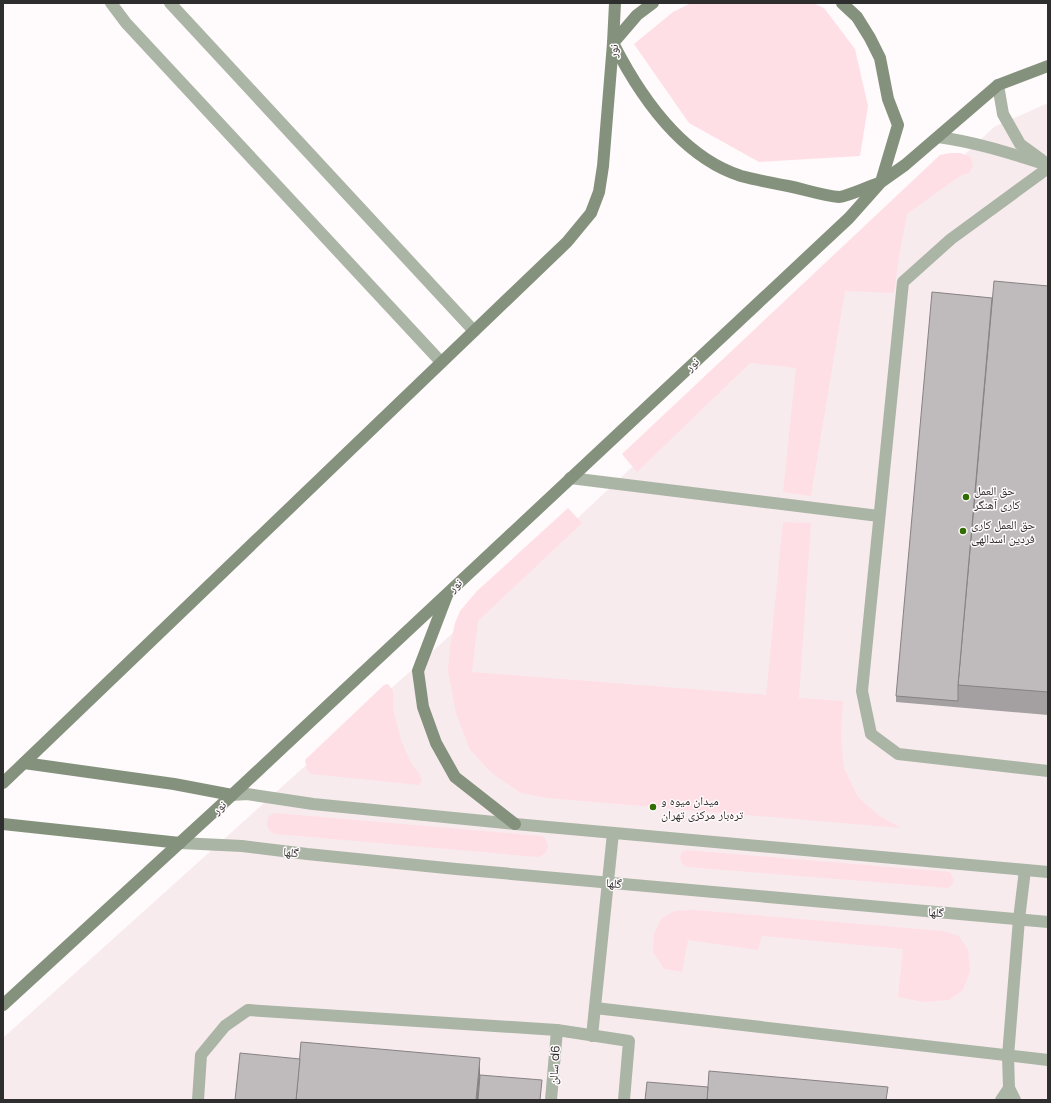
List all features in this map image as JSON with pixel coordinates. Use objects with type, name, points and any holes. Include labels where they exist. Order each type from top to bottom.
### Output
[{"type":"main road","name":"نور","points":[[3,783],[567,242],[591,213],[599,192],[603,166],[615,3]]},
{"type":"main road","points":[[653,3],[637,15],[613,43],[634,81],[674,132],[693,150],[714,164],[740,176],[840,197],[881,182],[898,125],[888,99],[880,58],[858,17],[842,3]]},
{"type":"main road","points":[[998,85],[1048,66]]},
{"type":"main road","name":"نور","points":[[3,1005],[232,795],[849,218],[881,182],[938,137],[998,85]]},
{"type":"main road","points":[[448,592],[418,671],[423,706],[436,742],[455,776],[515,824]]},
{"type":"main road","points":[[24,763],[166,783],[232,795]]},
{"type":"main road","points":[[3,824],[180,843]]},
{"type":"street","points":[[111,3],[131,29],[441,362]]},
{"type":"street","points":[[170,3],[474,331]]},
{"type":"street","points":[[998,85],[1003,114],[1020,144],[1048,166]]},
{"type":"street","points":[[938,137],[960,140],[988,147],[1048,166]]},
{"type":"street","points":[[1048,166],[951,239],[903,282],[862,691],[871,734],[898,754],[1048,771]]},
{"type":"street","points":[[570,478],[879,516]]},
{"type":"street","points":[[232,795],[247,794],[313,804],[515,824],[1048,872]]},
{"type":"street","points":[[592,1036],[613,833]]},
{"type":"street","name":"گلها","points":[[180,843],[242,846],[315,855],[1048,922]]},
{"type":"street","points":[[1015,1100],[1009,1088],[1008,1056],[1019,919],[1025,870]]},
{"type":"street","points":[[595,1008],[1048,1060]]},
{"type":"street","points":[[198,1100],[201,1055],[225,1026],[248,1010],[557,1030],[629,1041],[624,1100]]},
{"type":"street","name":"سالن d6","points":[[551,1100],[557,1030]]},
{"type":"street","points":[[1002,1100],[1009,1088]]},
{"type":"shaded area","points":[[691,3],[813,3],[824,8],[855,49],[868,106],[860,156],[759,162],[689,123],[634,44],[673,12]]},
{"type":"shaded area","name":"میدان میوه و تره‌بار مرکزی تهران","points":[[1048,103],[1048,1100],[3,1100],[3,1038],[515,577],[994,127]]},
{"type":"shaded area","points":[[960,153],[971,157],[973,166],[969,173],[960,176],[907,214],[894,293],[845,291],[811,496],[783,492],[796,368],[750,363],[637,472],[622,454],[940,155]]},
{"type":"shaded area","points":[[568,508],[582,523],[478,621],[472,672],[766,695],[783,522],[811,523],[799,698],[843,701],[841,736],[844,768],[858,797],[878,815],[901,828],[547,798],[521,793],[493,774],[470,750],[456,713],[448,671],[450,646],[455,623],[460,611],[477,591]]},
{"type":"shaded area","points":[[388,684],[393,691],[393,708],[401,740],[411,763],[420,775],[422,781],[419,785],[311,774],[307,770],[305,760],[384,685]]},
{"type":"shaded area","points":[[275,813],[542,836],[547,842],[548,848],[542,856],[538,857],[275,834],[270,831],[267,824],[269,816]]},
{"type":"shaded area","points":[[687,850],[950,872],[954,880],[952,885],[948,888],[687,867],[682,864],[680,857],[682,852]]},
{"type":"shaded area","points":[[695,910],[943,931],[959,936],[968,950],[970,971],[963,990],[949,1000],[924,1002],[898,997],[903,949],[762,936],[758,950],[688,940],[682,972],[664,969],[653,952],[654,934],[661,919],[674,911]]},
{"type":"building","points":[[994,281],[1048,286],[1048,692],[958,685]]},
{"type":"building","points":[[932,292],[992,298],[958,685],[958,701],[896,696]]},
{"type":"building","points":[[301,1042],[480,1058],[476,1100],[296,1100]]},
{"type":"building","points":[[240,1053],[300,1059],[296,1100],[235,1100]]},
{"type":"building","points":[[709,1071],[888,1087],[886,1100],[707,1100]]},
{"type":"building","points":[[480,1075],[542,1080],[540,1100],[478,1100]]},
{"type":"building","points":[[647,1082],[708,1087],[707,1100],[645,1100]]},
{"type":"place","name":"حق العمل کاری آهنگر","points":[[966,497]]},
{"type":"place","name":"حق العمل کاری فردین اسدالهی","points":[[963,531]]},
{"type":"place","name":"میدان میوه و تره‌بار مرکزی تهران","points":[[653,807]]}]
